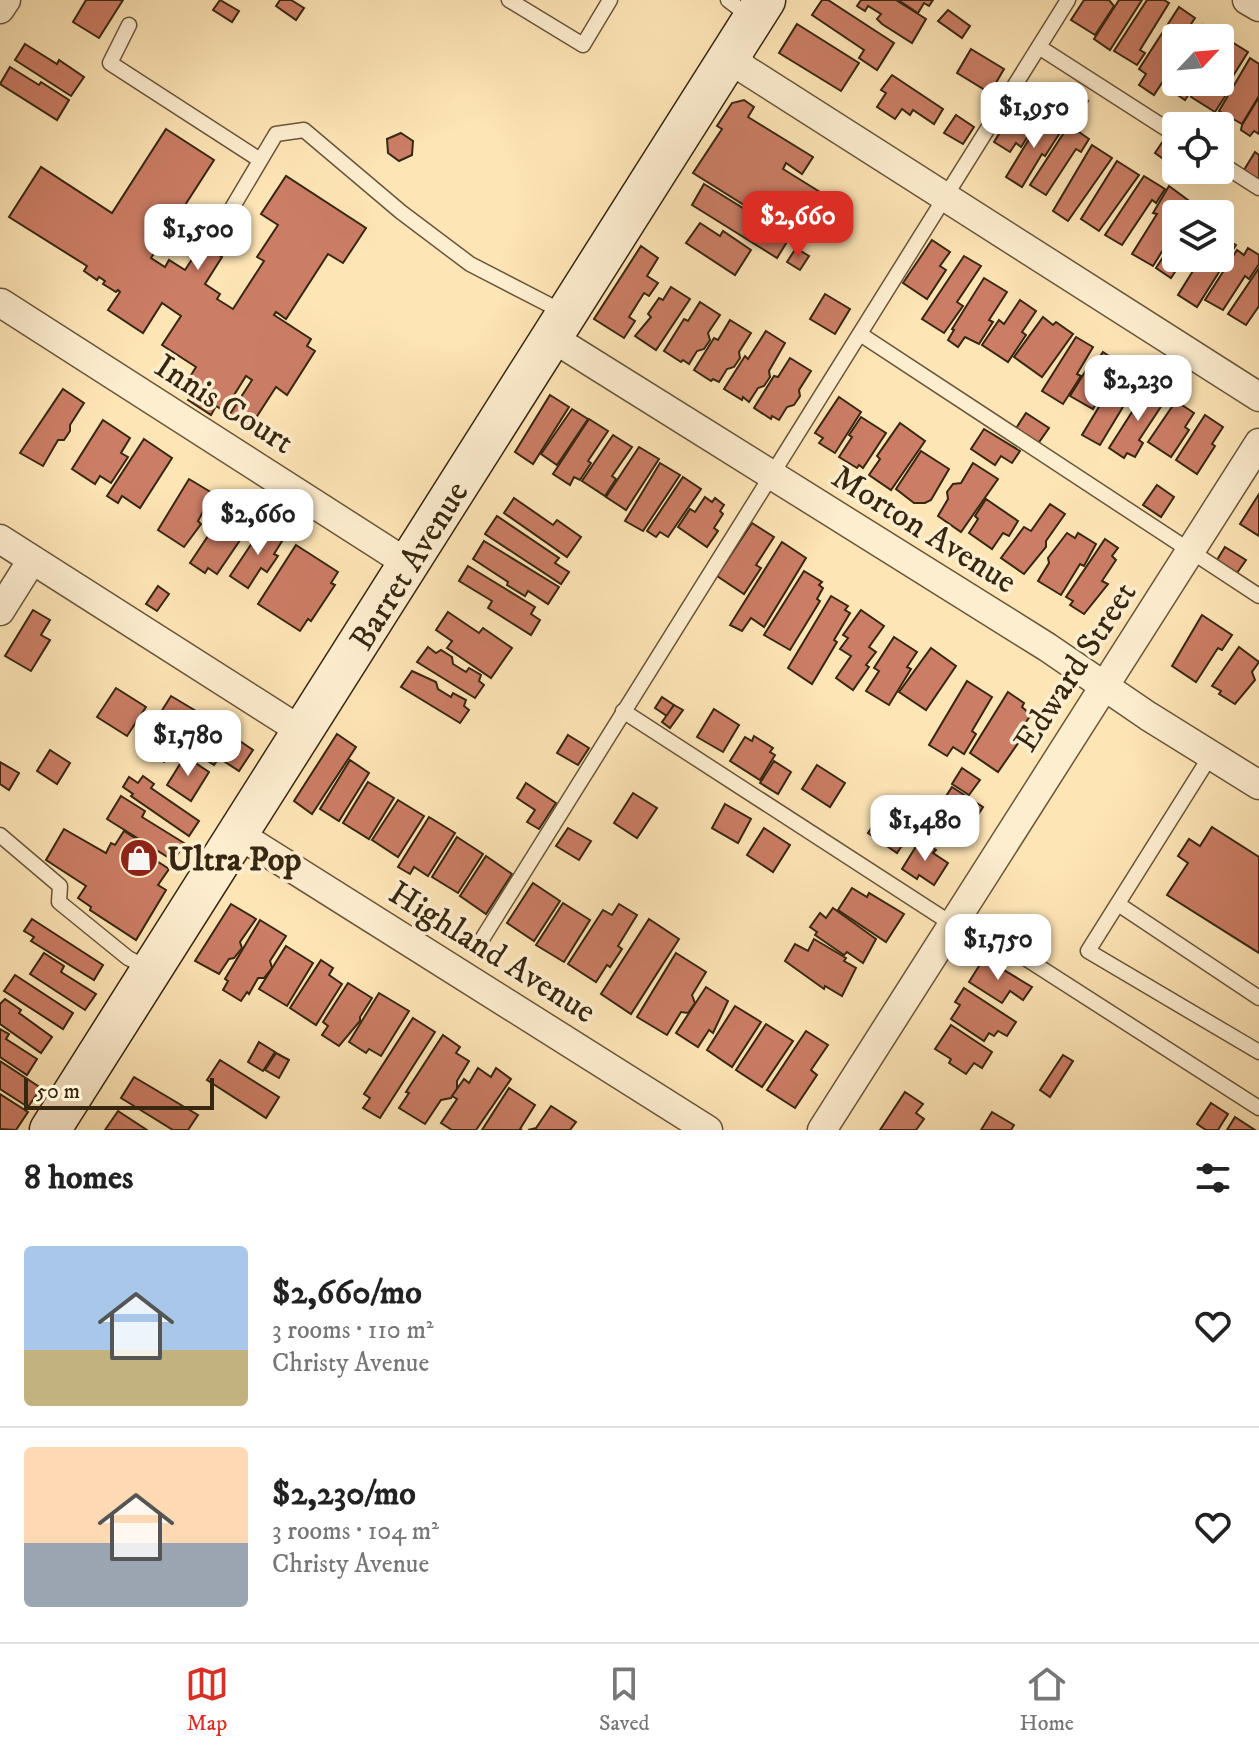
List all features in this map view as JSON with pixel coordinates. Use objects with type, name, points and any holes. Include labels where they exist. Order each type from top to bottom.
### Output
[{"type":"street","points":[[0,9],[6,0]]},
{"type":"street","points":[[1247,0],[1259,7]]},
{"type":"street","name":"Barret Avenue","points":[[61,1126],[152,970],[729,55],[749,6]]},
{"type":"street","points":[[729,55],[746,70],[1259,397]]},
{"type":"street","name":"Innis Court","points":[[1,303],[410,565]]},
{"type":"street","name":"Morton Avenue","points":[[558,325],[770,474],[1259,785]]},
{"type":"street","name":"Edward Street","points":[[822,1130],[1259,443]]},
{"type":"street","points":[[0,539],[303,732]]},
{"type":"street","points":[[0,611],[32,560]]},
{"type":"street","name":"Highland Avenue","points":[[238,834],[708,1130]]},
{"type":"lane","points":[[509,0],[583,45],[610,0]]},
{"type":"lane","points":[[479,944],[1068,0]]},
{"type":"lane","points":[[129,25],[110,63],[260,160]]},
{"type":"lane","points":[[1039,47],[1162,126]]},
{"type":"lane","points":[[219,230],[276,134],[304,130],[401,212],[558,325]]},
{"type":"lane","points":[[1234,172],[1259,188]]},
{"type":"lane","points":[[860,334],[1259,596]]},
{"type":"lane","points":[[623,711],[1259,1108]]},
{"type":"lane","points":[[1211,755],[1088,951],[1259,1052]]},
{"type":"lane","points":[[0,835],[60,886],[59,902],[128,958],[152,970]]},
{"type":"lane","points":[[1118,904],[1259,998]]},
{"type":"building","points":[[86,0],[123,0],[99,38],[73,22]]},
{"type":"building","points":[[220,0],[239,11],[232,22],[213,10]]},
{"type":"building","points":[[280,0],[291,0],[304,8],[296,20],[276,6]]},
{"type":"building","points":[[822,0],[828,0],[894,43],[877,70],[859,58],[864,50],[812,15]]},
{"type":"building","points":[[861,0],[896,0],[926,19],[912,43],[882,24],[877,19],[881,14],[868,6],[865,11],[857,6]]},
{"type":"building","points":[[898,0],[933,0],[929,6],[924,3],[918,13]]},
{"type":"building","points":[[1084,0],[1109,0],[1114,6],[1095,35],[1071,20]]},
{"type":"building","points":[[1119,0],[1142,0],[1110,50],[1094,39]]},
{"type":"building","points":[[1147,0],[1169,3],[1140,50],[1145,53],[1137,65],[1114,51]]},
{"type":"building","points":[[1179,7],[1195,18],[1191,24],[1168,24]]},
{"type":"building","points":[[948,10],[970,26],[962,38],[938,21]]},
{"type":"building","points":[[797,24],[859,63],[841,91],[779,53]]},
{"type":"building","points":[[1162,33],[1162,83],[1154,95],[1139,85],[1146,74],[1139,69]]},
{"type":"building","points":[[1234,43],[1248,52],[1234,74]]},
{"type":"building","points":[[25,44],[57,64],[59,60],[84,77],[71,96],[15,60]]},
{"type":"building","points":[[971,49],[1004,69],[990,93],[957,73]]},
{"type":"building","points":[[1250,58],[1259,64],[1259,96],[1242,124],[1234,119],[1234,112],[1219,111],[1228,96],[1234,96],[1234,85]]},
{"type":"building","points":[[10,67],[69,100],[57,120],[0,84]]},
{"type":"building","points":[[892,75],[943,109],[934,124],[913,110],[910,115],[902,109],[895,119],[877,107],[886,93],[881,90]]},
{"type":"building","points":[[1073,91],[1088,101],[1080,113],[1065,103]]},
{"type":"building","points":[[1023,96],[1027,98],[1025,102],[1041,116],[1021,147],[1016,143],[1010,152],[994,142],[1004,126],[1001,125]]},
{"type":"building","points":[[1192,96],[1225,96],[1215,112]]},
{"type":"building","points":[[1259,97],[1259,134],[1254,131],[1250,136],[1241,130],[1242,125]]},
{"type":"building","points":[[744,100],[754,107],[748,117],[813,157],[802,174],[786,163],[783,169],[820,192],[792,235],[693,173],[722,129],[717,126],[732,103]]},
{"type":"building","points":[[956,115],[974,127],[963,144],[944,133]]},
{"type":"building","points":[[1043,116],[1063,128],[1045,156],[1042,154],[1022,187],[1006,177]]},
{"type":"building","points":[[1069,125],[1089,139],[1081,152],[1076,149],[1046,195],[1030,185]]},
{"type":"building","points":[[166,129],[214,160],[151,258],[165,267],[169,260],[185,270],[202,244],[222,257],[205,284],[220,294],[217,299],[233,309],[264,261],[257,257],[278,225],[261,214],[286,176],[366,228],[343,263],[328,254],[286,319],[276,312],[274,315],[311,339],[307,346],[315,351],[287,395],[276,387],[250,427],[230,414],[252,380],[246,376],[224,411],[216,406],[211,415],[188,400],[194,391],[185,385],[196,367],[162,345],[181,316],[162,303],[143,333],[108,310],[120,292],[118,290],[116,292],[103,284],[105,281],[99,277],[97,280],[84,271],[87,266],[9,217],[41,167],[112,213]]},
{"type":"building","points":[[401,133],[413,141],[412,155],[399,161],[388,153],[387,139]]},
{"type":"building","points":[[1162,142],[1162,158],[1155,153]]},
{"type":"building","points":[[1092,145],[1112,158],[1068,221],[1053,211]]},
{"type":"building","points":[[1255,152],[1259,155],[1259,180],[1244,170]]},
{"type":"building","points":[[1117,161],[1139,175],[1099,231],[1081,219]]},
{"type":"building","points":[[1144,176],[1165,189],[1156,203],[1152,200],[1122,245],[1105,235]]},
{"type":"building","points":[[704,184],[790,237],[777,258],[692,205]]},
{"type":"building","points":[[1169,186],[1188,200],[1162,200],[1162,252],[1153,266],[1132,254],[1157,214],[1153,213]]},
{"type":"building","points":[[700,223],[720,236],[723,231],[751,250],[735,275],[686,243]]},
{"type":"building","points":[[932,240],[950,252],[940,266],[946,270],[927,299],[903,283]]},
{"type":"building","points":[[641,246],[658,258],[647,276],[658,283],[649,296],[644,293],[629,317],[635,321],[624,338],[594,319]]},
{"type":"building","points":[[796,248],[809,256],[800,270],[787,262]]},
{"type":"building","points":[[1248,248],[1259,255],[1259,264],[1249,279],[1245,276],[1223,310],[1205,300],[1223,272],[1234,272],[1237,250],[1244,255]]},
{"type":"building","points":[[964,256],[981,266],[957,302],[963,306],[944,333],[922,319]]},
{"type":"building","points":[[1259,268],[1259,306],[1246,325],[1228,314]]},
{"type":"building","points":[[1192,272],[1219,272],[1197,307],[1178,295]]},
{"type":"building","points":[[984,278],[1007,292],[989,320],[993,322],[979,344],[965,337],[958,347],[948,340],[952,329]]},
{"type":"building","points":[[671,287],[690,299],[656,350],[635,336],[651,317],[648,314],[659,298],[663,300]]},
{"type":"building","points":[[825,294],[850,309],[835,334],[810,319]]},
{"type":"building","points":[[1020,300],[1036,311],[1022,332],[1026,335],[1008,362],[982,345],[999,320],[1004,324]]},
{"type":"building","points":[[700,302],[720,315],[708,333],[710,340],[704,349],[697,351],[689,364],[664,351],[684,319],[688,321]]},
{"type":"building","points":[[1043,317],[1073,334],[1042,377],[1014,357]]},
{"type":"building","points":[[730,320],[751,333],[734,367],[727,369],[719,382],[711,381],[694,370],[714,338],[718,340]]},
{"type":"building","points":[[766,331],[785,343],[764,386],[758,388],[749,402],[743,397],[742,400],[724,389]]},
{"type":"building","points":[[1076,337],[1093,347],[1077,374],[1081,376],[1063,404],[1042,391]]},
{"type":"building","points":[[1103,352],[1118,362],[1093,409],[1070,396],[1088,367],[1092,369]]},
{"type":"building","points":[[790,358],[811,371],[794,405],[787,407],[779,420],[772,416],[771,419],[754,408],[774,376],[778,377]]},
{"type":"building","points":[[1123,367],[1141,377],[1100,445],[1082,435]]},
{"type":"building","points":[[1150,384],[1168,396],[1139,440],[1143,443],[1135,457],[1127,453],[1124,458],[1109,448]]},
{"type":"building","points":[[63,389],[84,403],[70,425],[70,431],[64,440],[58,440],[43,466],[20,453]]},
{"type":"building","points":[[550,395],[569,407],[533,464],[515,452]]},
{"type":"building","points":[[839,397],[861,412],[835,453],[819,443],[823,438],[815,433]]},
{"type":"building","points":[[1176,401],[1194,413],[1185,427],[1189,430],[1171,457],[1148,442]]},
{"type":"building","points":[[572,409],[588,419],[557,465],[541,454]]},
{"type":"building","points":[[1026,413],[1049,428],[1037,445],[1015,430]]},
{"type":"building","points":[[1205,415],[1223,427],[1197,474],[1176,460]]},
{"type":"building","points":[[861,417],[886,433],[863,468],[859,465],[857,468],[839,457]]},
{"type":"building","points":[[589,419],[608,431],[588,461],[591,463],[580,480],[574,477],[570,485],[553,474]]},
{"type":"building","points":[[103,420],[130,438],[121,453],[128,457],[111,483],[100,476],[95,484],[72,469]]},
{"type":"building","points":[[900,423],[925,441],[891,490],[869,475],[880,459],[877,456]]},
{"type":"building","points":[[984,429],[1020,451],[1012,463],[1001,456],[995,465],[971,449]]},
{"type":"building","points":[[613,435],[632,447],[612,476],[616,479],[605,496],[582,481]]},
{"type":"building","points":[[144,439],[172,458],[140,508],[122,496],[118,503],[107,496]]},
{"type":"building","points":[[639,447],[659,459],[626,510],[606,497]]},
{"type":"building","points":[[921,451],[949,469],[931,500],[914,503],[896,489]]},
{"type":"building","points":[[660,463],[680,475],[643,531],[625,521]]},
{"type":"building","points":[[973,463],[998,479],[961,532],[938,516],[948,499],[947,492],[953,484],[961,483]]},
{"type":"building","points":[[683,477],[701,489],[668,537],[660,532],[656,537],[647,531]]},
{"type":"building","points":[[189,479],[214,494],[215,500],[205,508],[198,521],[201,524],[184,547],[158,530]]},
{"type":"building","points":[[1157,485],[1174,497],[1161,517],[1143,505]]},
{"type":"building","points":[[1259,494],[1259,536],[1240,524]]},
{"type":"building","points":[[230,496],[250,510],[246,517],[253,521],[217,574],[208,568],[205,573],[190,563],[222,515],[218,513]]},
{"type":"building","points":[[705,497],[712,502],[715,498],[724,505],[720,511],[723,514],[714,528],[718,531],[707,547],[678,527],[690,509],[695,512]]},
{"type":"building","points":[[514,498],[553,525],[557,520],[581,537],[567,557],[504,513]]},
{"type":"building","points":[[986,499],[1018,521],[1009,536],[1003,533],[992,549],[969,533]]},
{"type":"building","points":[[1050,504],[1065,514],[1046,541],[1046,547],[1024,574],[1001,558],[1024,527],[1031,531]]},
{"type":"building","points":[[497,516],[559,558],[555,563],[569,572],[561,584],[485,534]]},
{"type":"building","points":[[752,523],[774,537],[756,565],[761,568],[744,594],[717,576]]},
{"type":"building","points":[[262,528],[267,531],[269,528],[284,538],[274,554],[278,556],[267,572],[261,568],[248,588],[230,576]]},
{"type":"building","points":[[1067,533],[1075,538],[1078,533],[1096,544],[1084,566],[1080,564],[1061,595],[1038,581],[1049,563],[1048,558]]},
{"type":"building","points":[[1105,539],[1118,548],[1112,556],[1116,560],[1102,581],[1108,584],[1084,614],[1070,605],[1073,601],[1066,597]]},
{"type":"building","points":[[484,541],[559,587],[548,604],[528,591],[525,596],[473,559]]},
{"type":"building","points":[[782,542],[806,558],[764,627],[751,618],[742,631],[730,625]]},
{"type":"building","points":[[296,545],[338,572],[331,583],[335,585],[311,621],[308,619],[300,631],[258,604]]},
{"type":"building","points":[[1225,547],[1246,560],[1237,573],[1217,560]]},
{"type":"building","points":[[468,566],[535,607],[531,614],[540,620],[531,635],[488,608],[492,601],[459,581]]},
{"type":"building","points":[[804,571],[822,582],[819,585],[823,588],[817,599],[820,601],[790,650],[764,635]]},
{"type":"building","points":[[158,586],[169,594],[157,611],[146,604]]},
{"type":"building","points":[[831,596],[848,606],[845,610],[850,613],[812,684],[788,668]]},
{"type":"building","points":[[33,610],[50,620],[41,635],[50,640],[31,671],[5,656]]},
{"type":"building","points":[[861,610],[884,626],[869,647],[876,652],[866,665],[869,667],[853,690],[836,678],[851,656],[840,649],[848,638],[843,635]]},
{"type":"building","points":[[448,612],[479,633],[483,628],[512,648],[491,678],[447,648],[452,641],[436,630]]},
{"type":"building","points":[[1202,615],[1232,635],[1222,650],[1218,648],[1196,682],[1172,666]]},
{"type":"building","points":[[894,637],[917,652],[907,667],[911,669],[889,705],[866,691],[879,671],[874,668]]},
{"type":"building","points":[[428,647],[436,653],[441,650],[452,657],[453,664],[466,672],[469,668],[481,675],[479,681],[484,685],[475,698],[417,662]]},
{"type":"building","points":[[1239,647],[1259,662],[1252,672],[1255,680],[1235,704],[1212,686]]},
{"type":"building","points":[[931,648],[956,666],[926,710],[899,692]]},
{"type":"building","points":[[412,671],[436,682],[438,689],[451,697],[453,693],[466,700],[464,706],[469,710],[460,723],[401,687]]},
{"type":"building","points":[[967,681],[992,697],[972,731],[976,734],[964,754],[953,747],[947,756],[929,745]]},
{"type":"building","points":[[116,688],[146,707],[127,736],[97,717]]},
{"type":"building","points":[[1008,692],[1024,703],[1022,707],[1031,715],[1023,726],[1028,729],[998,772],[970,753]]},
{"type":"building","points":[[171,696],[196,711],[164,762],[139,747]]},
{"type":"building","points":[[662,697],[674,705],[667,716],[655,708]]},
{"type":"building","points":[[674,705],[683,710],[670,728],[662,722]]},
{"type":"building","points":[[714,709],[739,725],[723,752],[697,737]]},
{"type":"building","points":[[219,718],[238,730],[234,737],[253,750],[239,771],[219,758],[214,765],[195,753]]},
{"type":"building","points":[[337,734],[356,747],[312,814],[294,801]]},
{"type":"building","points":[[568,735],[589,748],[578,765],[557,753]]},
{"type":"building","points":[[754,736],[773,748],[770,752],[775,755],[760,780],[730,761],[745,737],[752,741]]},
{"type":"building","points":[[50,750],[70,763],[57,784],[37,771]]},
{"type":"building","points":[[185,756],[209,772],[191,801],[167,785]]},
{"type":"building","points":[[350,760],[369,773],[339,821],[320,809]]},
{"type":"building","points":[[774,761],[791,772],[778,794],[760,783]]},
{"type":"building","points":[[0,762],[19,773],[9,790],[0,784]]},
{"type":"building","points":[[817,765],[845,783],[830,807],[802,789]]},
{"type":"building","points":[[962,768],[980,780],[969,795],[952,784]]},
{"type":"building","points":[[143,776],[154,784],[151,788],[199,821],[189,836],[131,796],[133,794],[123,787],[129,777],[138,783]]},
{"type":"building","points":[[368,782],[394,798],[369,839],[343,823]]},
{"type":"building","points":[[526,783],[556,803],[539,829],[527,822],[535,810],[517,798]]},
{"type":"building","points":[[952,787],[983,807],[967,832],[951,822],[946,831],[930,821]]},
{"type":"building","points":[[633,793],[657,808],[637,838],[614,823]]},
{"type":"building","points":[[121,796],[145,811],[142,817],[184,843],[174,861],[107,819]]},
{"type":"building","points":[[398,800],[424,816],[398,857],[372,840]]},
{"type":"building","points":[[725,804],[751,819],[738,843],[712,828]]},
{"type":"building","points":[[882,812],[911,832],[897,853],[868,833]]},
{"type":"building","points":[[429,817],[455,833],[428,876],[414,867],[410,874],[398,867]]},
{"type":"building","points":[[1212,827],[1259,857],[1259,953],[1167,895],[1188,863],[1178,856],[1189,839],[1200,846]]},
{"type":"building","points":[[568,828],[591,841],[579,860],[556,846]]},
{"type":"building","points":[[764,828],[790,845],[773,872],[747,855]]},
{"type":"building","points":[[64,829],[106,853],[111,843],[115,845],[124,831],[141,842],[137,848],[169,869],[158,885],[166,890],[136,940],[90,910],[91,907],[78,898],[86,886],[46,860]]},
{"type":"building","points":[[457,837],[483,854],[458,893],[432,877]]},
{"type":"building","points":[[920,840],[936,850],[933,853],[948,863],[934,885],[902,869]]},
{"type":"building","points":[[486,856],[512,874],[486,914],[460,896]]},
{"type":"building","points":[[533,883],[560,901],[534,941],[507,923]]},
{"type":"building","points":[[852,888],[867,897],[869,893],[904,914],[886,942],[838,910]]},
{"type":"building","points":[[563,903],[590,920],[564,962],[536,945]]},
{"type":"building","points":[[231,904],[256,919],[240,942],[242,948],[234,958],[229,959],[219,974],[195,961]]},
{"type":"building","points":[[619,904],[637,915],[618,946],[622,949],[596,982],[568,964],[603,910],[612,915]]},
{"type":"building","points":[[833,908],[876,939],[863,963],[847,952],[844,955],[815,935],[817,932],[810,927],[820,913],[826,918]]},
{"type":"building","points":[[32,919],[103,965],[94,980],[31,941],[34,937],[24,931]]},
{"type":"building","points":[[649,919],[679,939],[631,1014],[601,994]]},
{"type":"building","points":[[260,920],[286,936],[270,961],[272,968],[264,978],[258,978],[241,1001],[223,990],[228,981],[225,979]]},
{"type":"building","points":[[814,939],[846,958],[844,961],[856,968],[842,996],[825,986],[824,989],[785,961],[795,944],[808,951]]},
{"type":"building","points":[[286,946],[313,963],[287,1006],[259,989]]},
{"type":"building","points":[[44,953],[64,966],[61,972],[96,994],[85,1010],[30,974]]},
{"type":"building","points":[[676,953],[706,972],[692,995],[695,1003],[688,1013],[681,1012],[667,1035],[637,1017]]},
{"type":"building","points":[[984,958],[1032,987],[1023,1000],[1010,991],[1002,1003],[969,982]]},
{"type":"building","points":[[321,960],[333,968],[329,975],[342,984],[316,1025],[290,1008]]},
{"type":"building","points":[[15,975],[73,1013],[63,1029],[4,991]]},
{"type":"building","points":[[348,983],[372,998],[360,1021],[339,1046],[322,1035],[328,1026],[323,1022]]},
{"type":"building","points":[[706,987],[728,1001],[713,1033],[709,1030],[698,1047],[676,1033]]},
{"type":"building","points":[[964,988],[1016,1022],[1007,1036],[998,1031],[994,1036],[989,1033],[984,1041],[951,1019],[960,1005],[955,1002]]},
{"type":"building","points":[[379,993],[409,1011],[381,1056],[369,1049],[366,1053],[349,1042]]},
{"type":"building","points":[[5,999],[52,1037],[41,1053],[0,1024],[0,1004]]},
{"type":"building","points":[[735,1006],[761,1022],[732,1067],[707,1050]]},
{"type":"building","points":[[413,1018],[435,1032],[380,1118],[363,1108],[370,1098],[364,1094]]},
{"type":"building","points":[[766,1024],[793,1041],[762,1087],[736,1070]]},
{"type":"building","points":[[951,1025],[992,1052],[982,1068],[974,1063],[966,1074],[935,1049]]},
{"type":"building","points":[[0,1029],[9,1034],[6,1039],[37,1059],[27,1075],[0,1057]]},
{"type":"building","points":[[806,1031],[828,1045],[811,1070],[817,1075],[795,1108],[767,1090]]},
{"type":"building","points":[[443,1035],[460,1047],[456,1053],[469,1061],[451,1098],[441,1100],[425,1124],[399,1108]]},
{"type":"building","points":[[259,1042],[275,1052],[263,1071],[248,1062]]},
{"type":"building","points":[[276,1053],[289,1060],[279,1078],[265,1070]]},
{"type":"building","points":[[1063,1055],[1073,1061],[1050,1097],[1040,1090]]},
{"type":"building","points":[[220,1060],[279,1097],[266,1118],[207,1080]]},
{"type":"building","points":[[0,1061],[41,1088],[28,1107],[0,1089]]},
{"type":"building","points":[[478,1068],[491,1077],[496,1068],[511,1079],[476,1130],[452,1130],[441,1123],[457,1099],[452,1096],[464,1079],[469,1083]]},
{"type":"building","points":[[134,1077],[198,1115],[188,1130],[173,1130],[121,1098]]},
{"type":"building","points":[[509,1088],[535,1105],[522,1130],[482,1130]]},
{"type":"building","points":[[905,1092],[923,1104],[916,1113],[924,1119],[916,1130],[880,1130]]},
{"type":"building","points":[[0,1094],[28,1112],[16,1130],[0,1129]]},
{"type":"building","points":[[1211,1103],[1228,1114],[1218,1130],[1206,1130],[1197,1124]]},
{"type":"building","points":[[551,1106],[576,1122],[570,1130],[528,1130],[536,1128]]},
{"type":"building","points":[[118,1111],[147,1130],[105,1130]]},
{"type":"building","points":[[992,1112],[1014,1125],[1011,1130],[981,1130]]},
{"type":"building","points":[[1235,1117],[1255,1130],[1227,1130]]},
{"type":"place","name":"Ultra Pop","points":[[139,858]]}]
